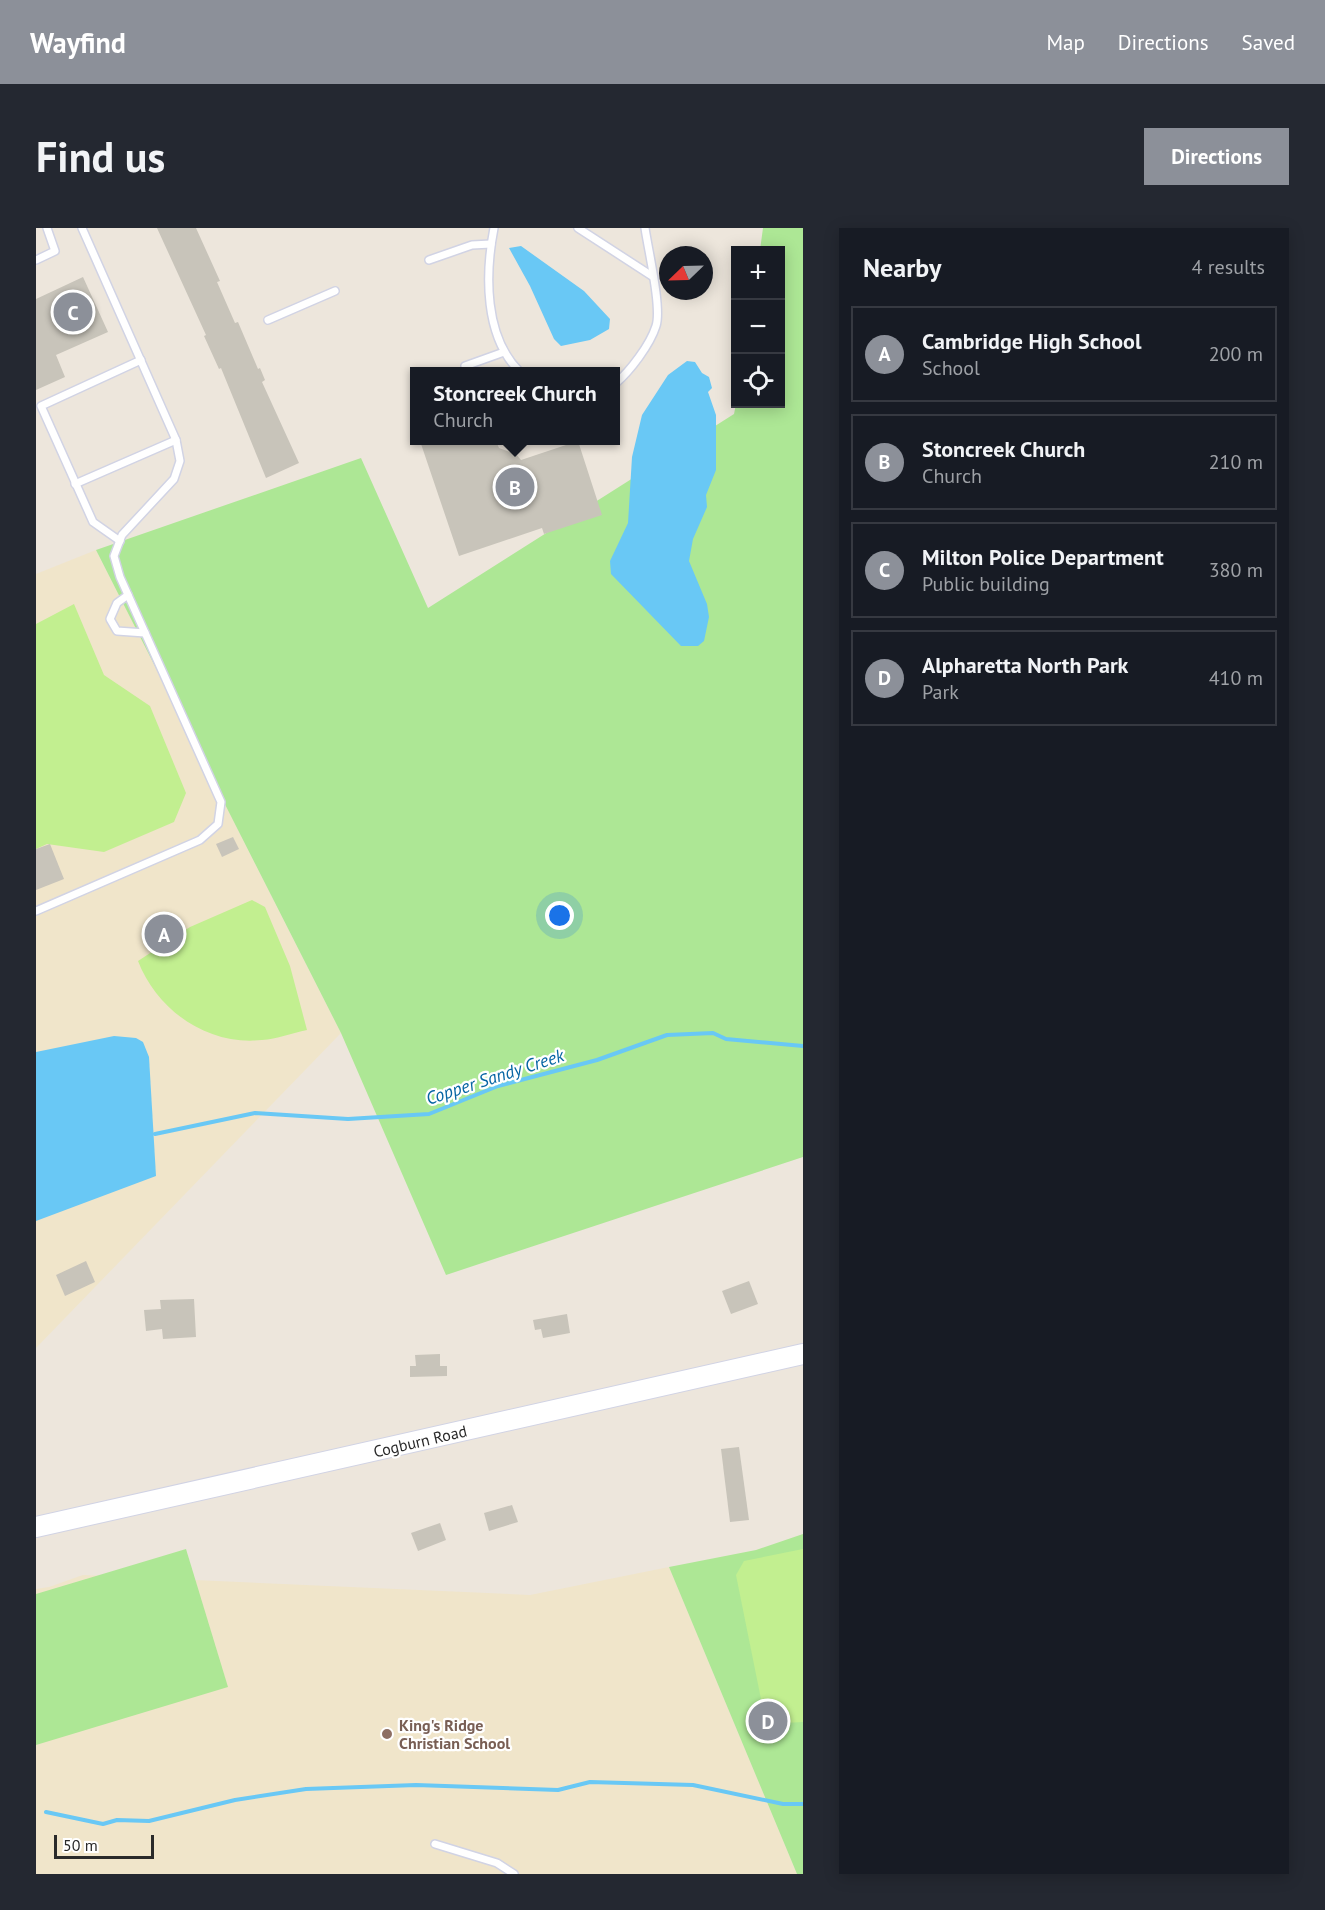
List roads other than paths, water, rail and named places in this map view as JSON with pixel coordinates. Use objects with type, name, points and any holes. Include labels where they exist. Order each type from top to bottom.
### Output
[{"type":"street","name":"Cogburn Road","points":[[36,1527],[803,1354]]},
{"type":"lane","points":[[36,260],[55,251],[47,228]]},
{"type":"lane","points":[[36,911],[200,840],[218,824],[221,802],[128,595],[114,556],[122,535],[174,479],[180,461],[176,440],[82,228]]},
{"type":"lane","points":[[494,228],[491,244],[491,304],[504,352],[515,367]]},
{"type":"lane","points":[[578,228],[652,276]]},
{"type":"lane","points":[[620,379],[629,371],[656,325],[645,228]]},
{"type":"lane","points":[[429,260],[472,245],[491,244]]},
{"type":"lane","points":[[268,320],[335,291]]},
{"type":"lane","points":[[465,366],[504,352]]},
{"type":"lane","points":[[120,541],[110,537],[93,522],[39,403],[141,360]]},
{"type":"lane","points":[[75,484],[176,440]]},
{"type":"lane","points":[[128,595],[117,603],[110,619],[117,631],[146,633]]},
{"type":"lane","points":[[435,1844],[497,1863],[514,1874]]},
{"type":"water","points":[[521,246],[584,291],[610,319],[609,329],[590,340],[561,346],[554,339],[530,286],[509,248]]},
{"type":"water","points":[[687,361],[695,362],[702,373],[709,377],[712,388],[708,392],[716,415],[716,470],[706,495],[707,507],[693,539],[689,561],[707,604],[709,617],[704,641],[698,646],[681,646],[611,574],[610,561],[628,523],[632,457],[642,415],[668,375]]},
{"type":"water","points":[[114,1036],[136,1038],[143,1042],[149,1057],[156,1176],[36,1221],[36,1052]]},
{"type":"waterway","name":"Copper Sandy Creek","points":[[155,1134],[255,1113],[348,1119],[429,1114],[498,1086],[597,1060],[667,1035],[713,1033],[726,1039],[803,1046]]},
{"type":"waterway","points":[[46,1812],[103,1824],[117,1820],[149,1821],[235,1800],[306,1789],[416,1785],[558,1790],[590,1782],[693,1785],[783,1804],[803,1804]]},
{"type":"place","name":"Milton Police Department","points":[[73,312]]},
{"type":"place","name":"Stoncreek Church","points":[[515,487]]},
{"type":"place","name":"Cambridge High School","points":[[164,934]]},
{"type":"place","name":"Alpharetta North Park","points":[[768,1721]]},
{"type":"place","name":"King's Ridge Christian School","points":[[387,1734]]}]
